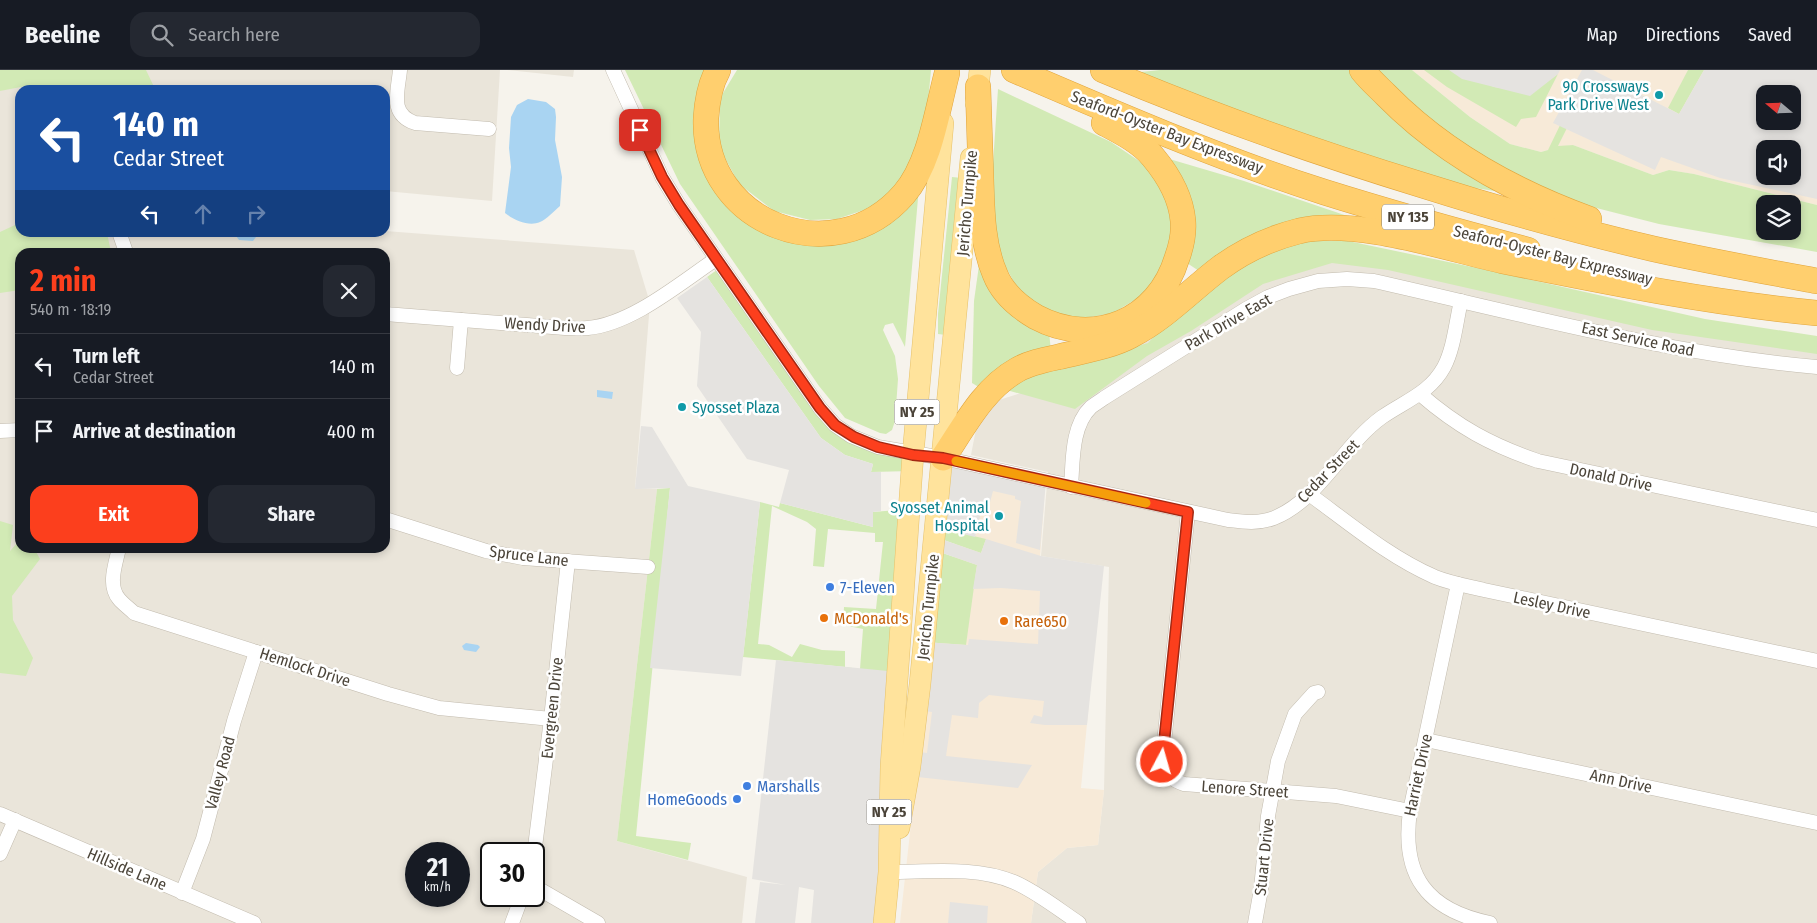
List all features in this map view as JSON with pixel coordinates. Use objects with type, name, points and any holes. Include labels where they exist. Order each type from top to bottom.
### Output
[{"type":"highway","points":[[718,70],[707,102],[706,133],[713,162],[727,188],[748,210],[769,222],[788,230],[813,235],[836,233],[861,226],[885,212],[904,194],[920,169],[930,140],[947,72]]},
{"type":"highway","points":[[979,78],[982,218],[986,249],[995,276],[1010,298],[1028,312],[1050,324],[1075,330],[1101,329],[1124,322],[1143,310],[1162,292],[1173,272],[1181,247],[1183,221],[1177,195],[1152,155],[1132,139],[1013,70]]},
{"type":"highway","name":"Seaford-Oyster Bay Expressway","points":[[1013,70],[1198,147],[1323,191],[1387,211],[1597,267],[1685,287],[1817,312]]},
{"type":"highway","name":"Seaford-Oyster Bay Expressway","points":[[1103,70],[1250,128],[1355,164],[1476,202],[1566,227],[1654,248],[1817,281]]},
{"type":"highway","points":[[1362,70],[1400,109],[1437,140],[1479,168],[1527,193],[1575,214],[1624,231],[1817,277]]},
{"type":"highway","points":[[943,458],[977,407],[994,387],[1017,370],[1043,361],[1107,345],[1130,336],[1152,323],[1221,268],[1249,250],[1300,231],[1327,228],[1382,233],[1601,281],[1765,308],[1817,312]]},
{"type":"main road","name":"Jericho Turnpike","points":[[884,923],[889,872],[891,767],[913,455],[947,72]]},
{"type":"main road","name":"Jericho Turnpike","points":[[889,872],[902,817],[921,675],[979,78]]},
{"type":"street","points":[[400,70],[397,105],[400,113],[406,120],[415,123],[489,129]]},
{"type":"street","name":"Cedar Street","points":[[613,70],[662,177],[716,259],[820,408],[835,425],[854,437],[878,447],[913,455],[943,458],[1188,512],[1247,523],[1260,522],[1274,518],[1309,494],[1381,418],[1420,394],[1433,382],[1444,366],[1449,352],[1461,301]]},
{"type":"street","name":"Wendy Drive","points":[[390,314],[565,328],[589,328],[609,324],[629,316],[716,259]]},
{"type":"street","name":"Park Drive East","points":[[1071,487],[1076,440],[1081,422],[1090,408],[1268,297],[1318,281],[1347,279],[1374,281],[1461,301]]},
{"type":"street","name":"East Service Road","points":[[1461,301],[1721,356],[1817,367]]},
{"type":"street","points":[[457,368],[461,320]]},
{"type":"street","name":"Donald Drive","points":[[1420,394],[1444,415],[1469,431],[1509,451],[1538,461],[1817,520]]},
{"type":"street","points":[[0,430],[15,430]]},
{"type":"street","name":"Lesley Drive","points":[[1309,494],[1352,526],[1411,565],[1458,584],[1817,662]]},
{"type":"street","name":"Lenore Street","points":[[1188,512],[1162,762],[1167,773],[1174,780],[1184,784],[1336,796],[1410,811]]},
{"type":"street","name":"Spruce Lane","points":[[390,521],[486,551],[523,558],[648,567]]},
{"type":"street","name":"Hemlock Drive","points":[[118,553],[113,574],[114,588],[117,598],[134,613],[388,694],[439,708],[551,719]]},
{"type":"street","name":"Evergreen Drive","points":[[536,842],[568,561]]},
{"type":"street","name":"Harriet Drive","points":[[1458,584],[1410,811],[1407,836],[1414,873],[1424,888],[1441,905],[1456,913],[1490,923]]},
{"type":"street","name":"Valley Road","points":[[182,893],[203,839],[234,721],[256,652]]},
{"type":"street","name":"Stuart Drive","points":[[1254,923],[1261,889],[1268,816],[1278,761],[1296,714],[1314,693],[1318,692]]},
{"type":"street","name":"Ann Drive","points":[[1426,740],[1817,822]]},
{"type":"street","name":"Hillside Lane","points":[[0,814],[254,923]]},
{"type":"street","points":[[0,854],[14,820]]},
{"type":"street","points":[[889,872],[968,872],[991,875],[1014,882],[1033,892],[1079,923]]},
{"type":"street","points":[[545,892],[598,923]]},
{"type":"street","points":[[512,923],[518,907]]},
{"type":"shaded area","points":[[0,70],[500,70],[492,201],[390,191],[390,85],[15,85],[15,237],[390,237],[390,231],[634,250],[650,303],[635,488],[657,489],[617,841],[747,877],[742,923],[0,923]]},
{"type":"shaded area","points":[[507,70],[574,70],[573,77]]},
{"type":"shaded area","points":[[1412,70],[1817,70],[1817,205],[1801,201],[1801,195],[1777,195],[1694,174],[1669,170],[1653,175],[1573,145],[1541,152],[1510,144],[1470,117]]},
{"type":"shaded area","points":[[1449,70],[1560,70],[1558,74],[1530,96],[1462,79]]},
{"type":"shaded area","points":[[1582,70],[1593,70],[1679,114],[1704,70],[1817,70],[1817,199],[1720,178],[1661,157],[1655,170],[1553,123]]},
{"type":"shaded area","points":[[1283,258],[1392,261],[1817,342],[1817,923],[1031,923],[1038,872],[1067,848],[1098,845],[1104,790],[1109,567],[1041,556],[1048,472],[971,455],[976,429],[985,413],[999,400],[1065,379]]},
{"type":"shaded area","points":[[707,277],[821,438],[845,455],[873,464],[871,472],[881,472],[881,511],[873,512],[873,527],[780,503],[789,470],[747,459],[697,386],[701,332],[677,298]]},
{"type":"shaded area","points":[[641,426],[652,427],[688,486],[760,502],[741,676],[650,668],[670,488],[635,489]]},
{"type":"shaded area","points":[[944,457],[1046,481],[1040,550],[1016,543],[1021,501],[1015,499],[1015,496],[993,491],[989,506],[983,504],[975,537],[936,527]]},
{"type":"shaded area","points":[[972,457],[1046,474],[1040,558],[1090,691],[1081,788],[1104,790],[1098,845],[1067,848],[1038,872],[1031,923],[900,923],[923,715]]},
{"type":"shaded area","points":[[935,537],[981,553],[986,539],[1041,556],[1104,566],[1087,725],[1030,723],[1034,715],[1042,717],[1044,701],[989,695],[979,703],[978,718],[952,715],[946,756],[1032,765],[1018,788],[908,776],[912,751],[927,753],[932,712],[924,711],[924,642],[968,645],[969,639],[1038,644],[1040,591],[1001,588],[973,589],[977,565],[934,550]]},
{"type":"shaded area","points":[[776,660],[898,672],[884,923],[811,923],[814,890],[799,887],[795,923],[755,923],[760,882],[786,885],[752,879]]},
{"type":"shaded area","points":[[950,902],[988,906],[987,923],[948,923]]},
{"type":"green space","points":[[0,70],[146,70],[153,85],[15,85],[15,88],[0,91]]},
{"type":"green space","points":[[625,70],[710,70],[729,204],[818,241],[919,187],[905,347],[893,323],[885,325],[883,330],[895,356],[898,379],[895,421],[892,430],[886,434],[880,433],[845,418],[819,386],[680,184]]},
{"type":"green space","points":[[737,70],[931,70],[925,134],[907,176],[873,207],[837,219],[810,220],[774,211],[739,184],[719,147],[720,98]]},
{"type":"green space","points":[[1160,70],[1357,70],[1501,192],[1443,183],[1131,73]]},
{"type":"green space","points":[[1363,70],[1412,70],[1470,117],[1510,144],[1541,152],[1548,150],[1563,119],[1570,122],[1558,146],[1573,145],[1653,175],[1669,170],[1694,174],[1777,195],[1756,195],[1756,240],[1801,240],[1801,201],[1817,205],[1817,252],[1659,224],[1518,188]]},
{"type":"green space","points":[[1424,70],[1453,70],[1494,87],[1518,90],[1537,89],[1558,74],[1536,117],[1521,119],[1516,127],[1447,87]]},
{"type":"green space","points":[[1688,70],[1704,70],[1679,114],[1668,108]]},
{"type":"green space","points":[[998,89],[1111,142],[1151,169],[1165,193],[1173,233],[1166,267],[1143,295],[1113,313],[1080,319],[1042,310],[1020,293],[998,253],[994,236],[996,221],[990,208]]},
{"type":"green space","points":[[1166,158],[1244,181],[1365,222],[1202,273],[1187,263]]},
{"type":"green space","points":[[952,177],[962,178],[946,335],[938,334],[938,314]]},
{"type":"green space","points":[[15,225],[15,237],[108,237],[110,248],[15,248],[15,291],[0,293],[0,232]]},
{"type":"green space","points":[[1312,241],[1348,241],[1705,319],[1817,336],[1817,354],[1652,330],[1388,270],[1332,263],[1263,284],[1191,331],[1147,356],[1075,409],[1003,389],[1026,377],[1148,343],[1174,315],[1220,280],[1275,248]]},
{"type":"green space","points":[[980,258],[1049,331],[1051,352],[982,389],[972,383],[974,301]]},
{"type":"green space","points":[[721,267],[835,425],[913,454],[912,471],[871,472],[873,464],[845,455],[821,438],[707,277]]},
{"type":"green space","points":[[670,488],[636,836],[691,843],[688,860],[617,841],[657,489]]},
{"type":"green space","points":[[760,502],[779,507],[780,503],[873,527],[873,512],[909,509],[891,689],[845,667],[743,657]],"holes":[[[772,506],[807,522],[816,529],[813,566],[824,567],[828,529],[875,533],[875,542],[883,542],[876,609],[844,607],[843,625],[863,629],[860,669],[845,667],[845,651],[822,650],[800,644],[792,657],[769,645],[758,644]]]},
{"type":"green space","points":[[0,521],[13,525],[10,551],[15,546],[15,553],[37,553],[40,559],[12,596],[13,620],[33,658],[26,676],[0,673]]},
{"type":"green space","points":[[936,527],[986,539],[981,553],[935,537]]},
{"type":"green space","points":[[934,550],[977,565],[966,645],[924,642]]},
{"type":"water","points":[[528,99],[546,102],[555,109],[555,140],[562,177],[560,206],[543,221],[531,224],[517,220],[505,213],[511,167],[509,148],[511,117],[517,105]]},
{"type":"water","points":[[237,237],[256,237],[253,241],[239,240]]},
{"type":"water","points":[[597,390],[613,392],[612,399],[597,397]]},
{"type":"water","points":[[466,643],[480,647],[476,652],[464,650],[462,646]]},
{"type":"slow traffic","points":[[956,461],[1146,503]]},
{"type":"place","name":"90 Crossways Park Drive West","points":[[1659,95]]},
{"type":"place","name":"Syosset Plaza","points":[[682,407]]},
{"type":"place","name":"Syosset Animal Hospital","points":[[999,516]]},
{"type":"place","name":"7-Eleven","points":[[830,587]]},
{"type":"place","name":"McDonald's","points":[[824,618]]},
{"type":"place","name":"Rare650","points":[[1004,621]]},
{"type":"place","name":"Marshalls","points":[[747,786]]},
{"type":"place","name":"HomeGoods","points":[[737,799]]},
{"type":"route","points":[[640,130],[662,177],[679,205],[820,408],[835,425],[854,437],[891,451],[943,458],[1188,512],[1162,762]]}]
